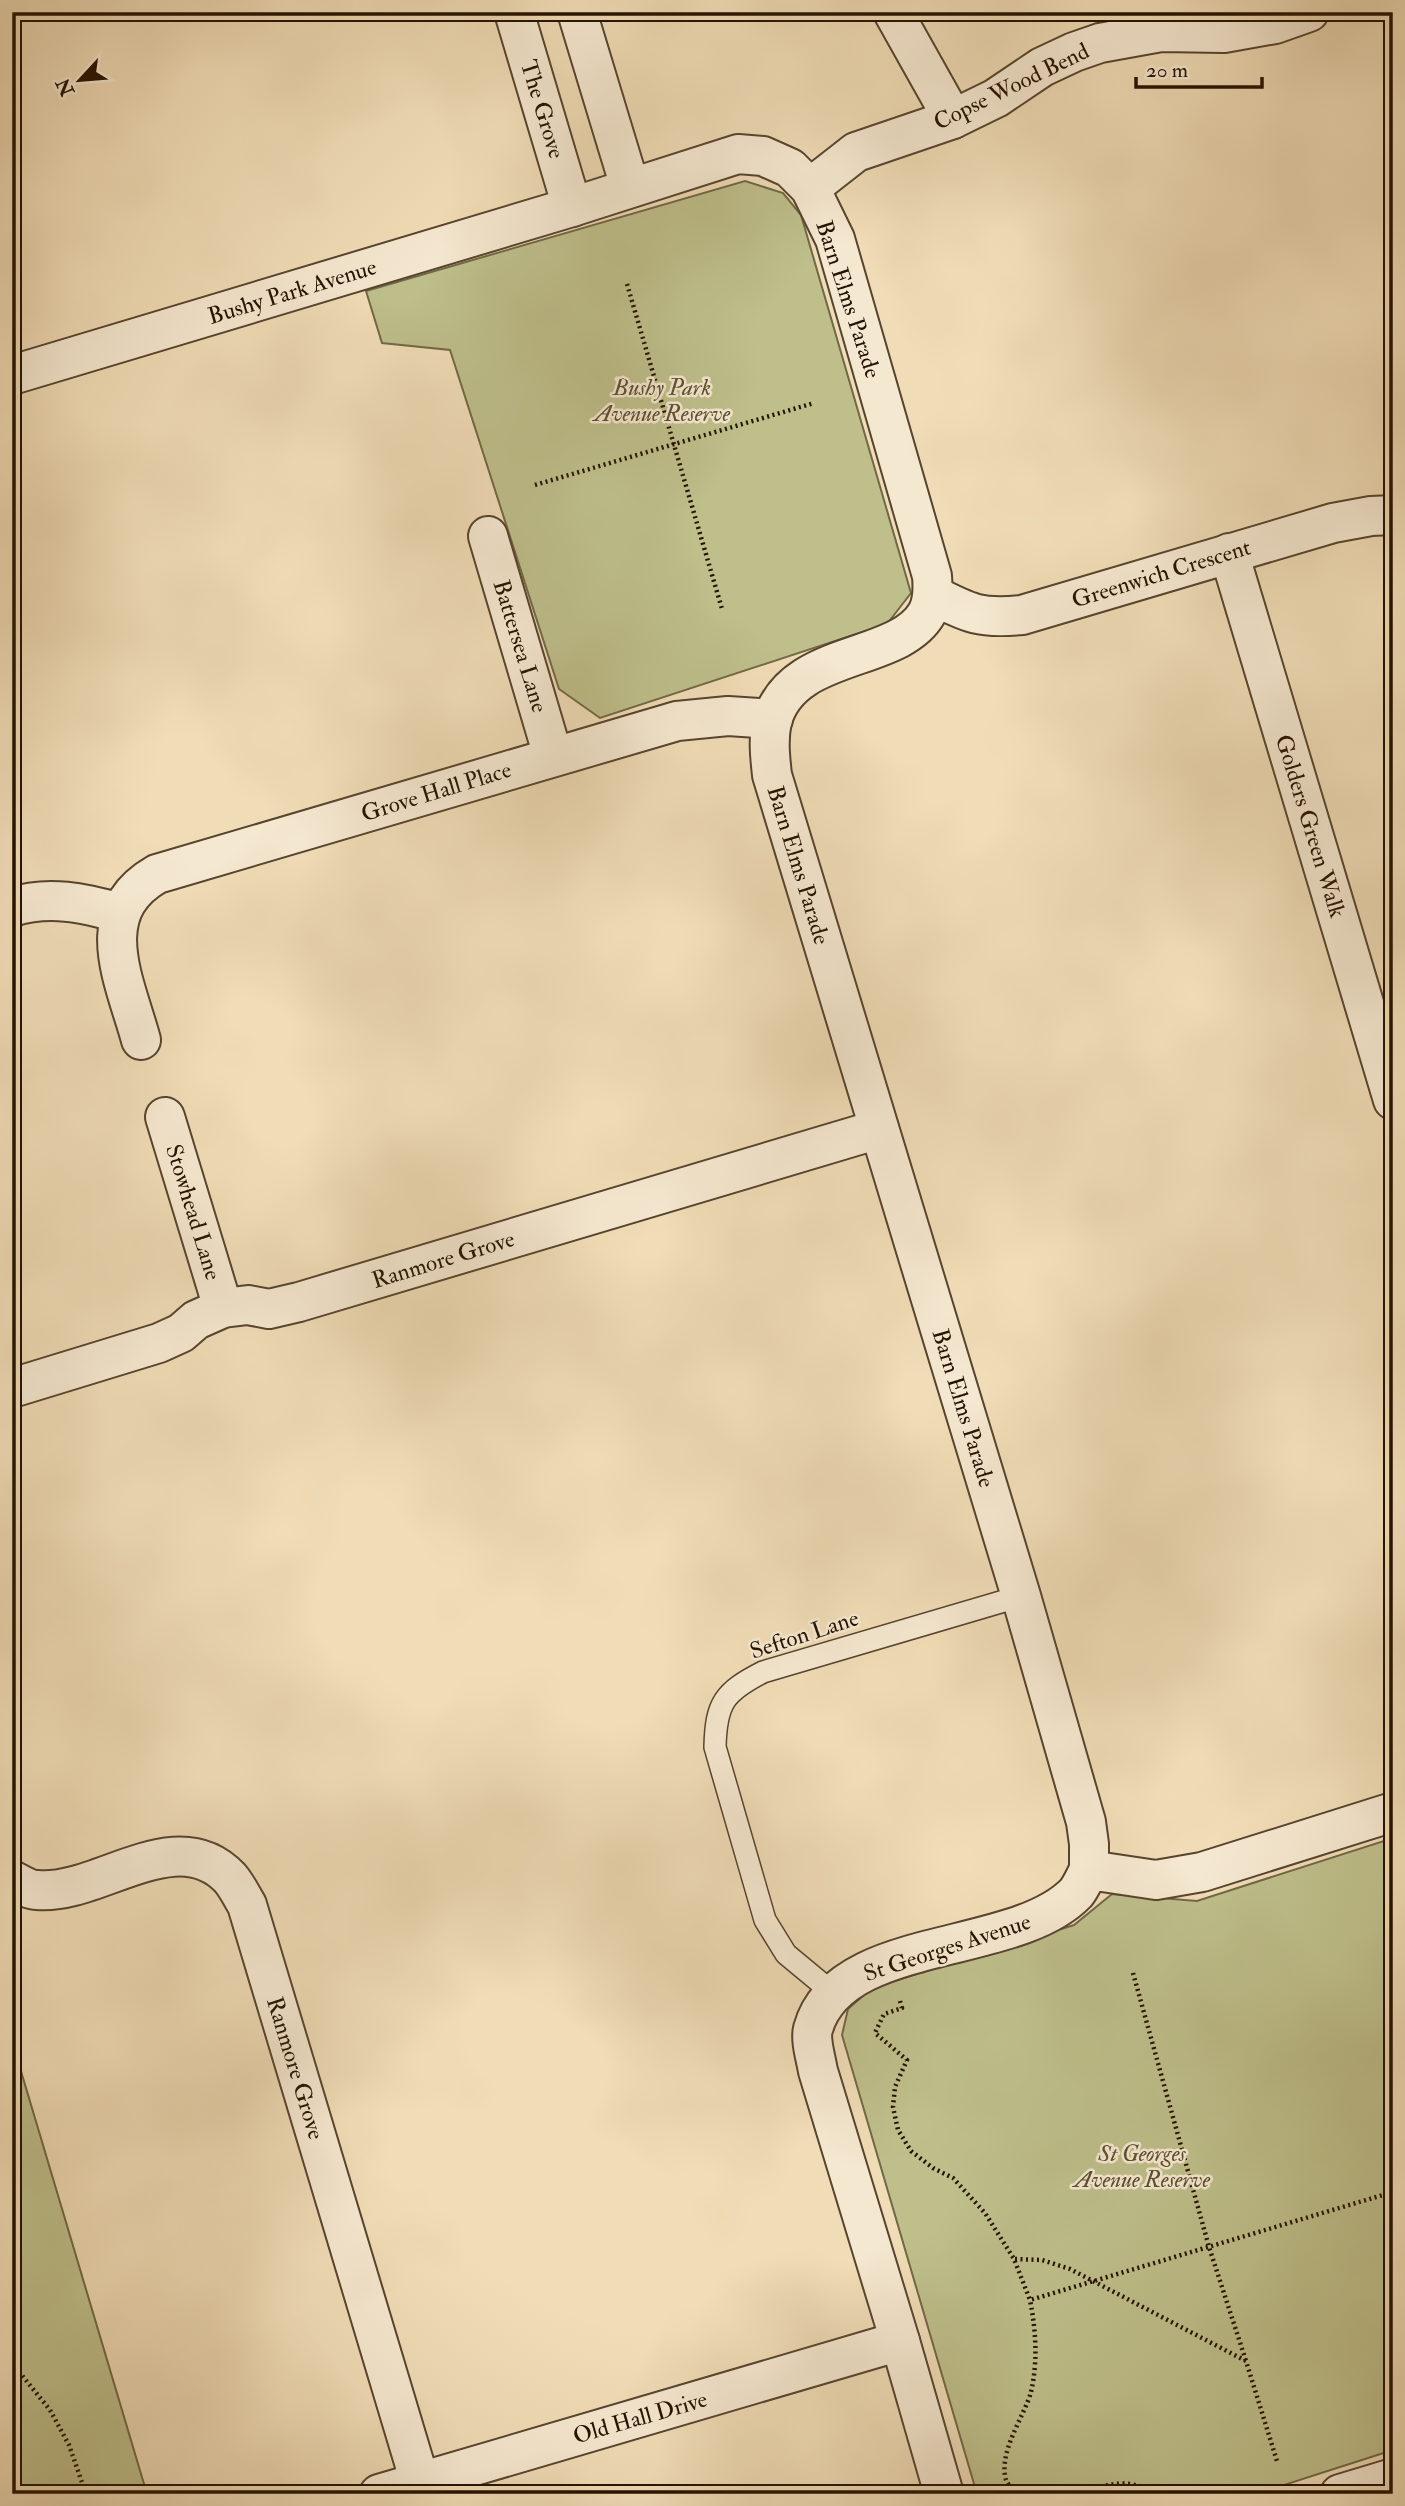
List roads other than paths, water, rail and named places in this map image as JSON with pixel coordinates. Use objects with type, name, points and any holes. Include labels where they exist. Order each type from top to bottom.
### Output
[{"type":"street","name":"The Grove","points":[[514,12],[572,207]]},
{"type":"street","points":[[577,12],[630,187]]},
{"type":"street","points":[[893,12],[953,119]]},
{"type":"street","name":"Copse Wood Bend","points":[[810,188],[856,152],[953,119],[996,98],[1042,67],[1100,43],[1161,32],[1224,33],[1275,24],[1309,12]]},
{"type":"street","name":"Barn Elms Parade","points":[[572,207],[738,154],[764,156],[790,168],[810,188],[838,248],[932,576],[933,595],[927,613],[901,636],[809,674],[789,689],[772,719],[769,746],[772,775],[1021,1596],[1086,1822],[1089,1870]]},
{"type":"street","name":"Bushy Park Avenue","points":[[12,375],[572,207]]},
{"type":"street","name":"Greenwich Crescent","points":[[933,595],[964,611],[990,618],[1022,615],[1333,523],[1393,515]]},
{"type":"street","name":"Battersea Lane","points":[[488,536],[553,757]]},
{"type":"street","name":"Golders Green Walk","points":[[1229,553],[1393,1100]]},
{"type":"street","name":"Grove Hall Place","points":[[141,1040],[118,957],[116,933],[120,914],[128,897],[140,884],[158,874],[677,721],[728,716],[772,719]]},
{"type":"street","points":[[12,906],[29,901],[55,900],[89,905],[120,914]]},
{"type":"street","name":"Stowhead Lane","points":[[165,1117],[223,1308]]},
{"type":"street","name":"Ranmore Grove","points":[[12,1388],[159,1343],[181,1333],[196,1320],[223,1308],[247,1305],[269,1309],[299,1302],[878,1129]]},
{"type":"street","points":[[1089,1870],[1156,1880],[1202,1872],[1393,1812]]},
{"type":"street","name":"Ranmore Grove","points":[[12,1880],[34,1891],[59,1890],[161,1858],[186,1856],[209,1864],[230,1878],[247,1906],[420,2482]]},
{"type":"street","name":"St Georges Avenue","points":[[944,2494],[818,2071],[812,2032],[819,2013],[833,1993],[852,1978],[889,1963],[1031,1921],[1061,1905],[1077,1892],[1089,1870]]},
{"type":"street","name":"Old Hall Drive","points":[[379,2494],[900,2341]]},
{"type":"street","points":[[1340,2494],[1393,2478]]},
{"type":"lane","name":"Sefton Lane","points":[[833,1993],[786,1954],[765,1920],[715,1747],[716,1721],[726,1696],[763,1672],[1021,1596]]},
{"type":"park label","name":"Bushy Park Avenue Reserve","points":[[662,400]]},
{"type":"park label","name":"St Georges Avenue Reserve","points":[[1142,2166]]}]
